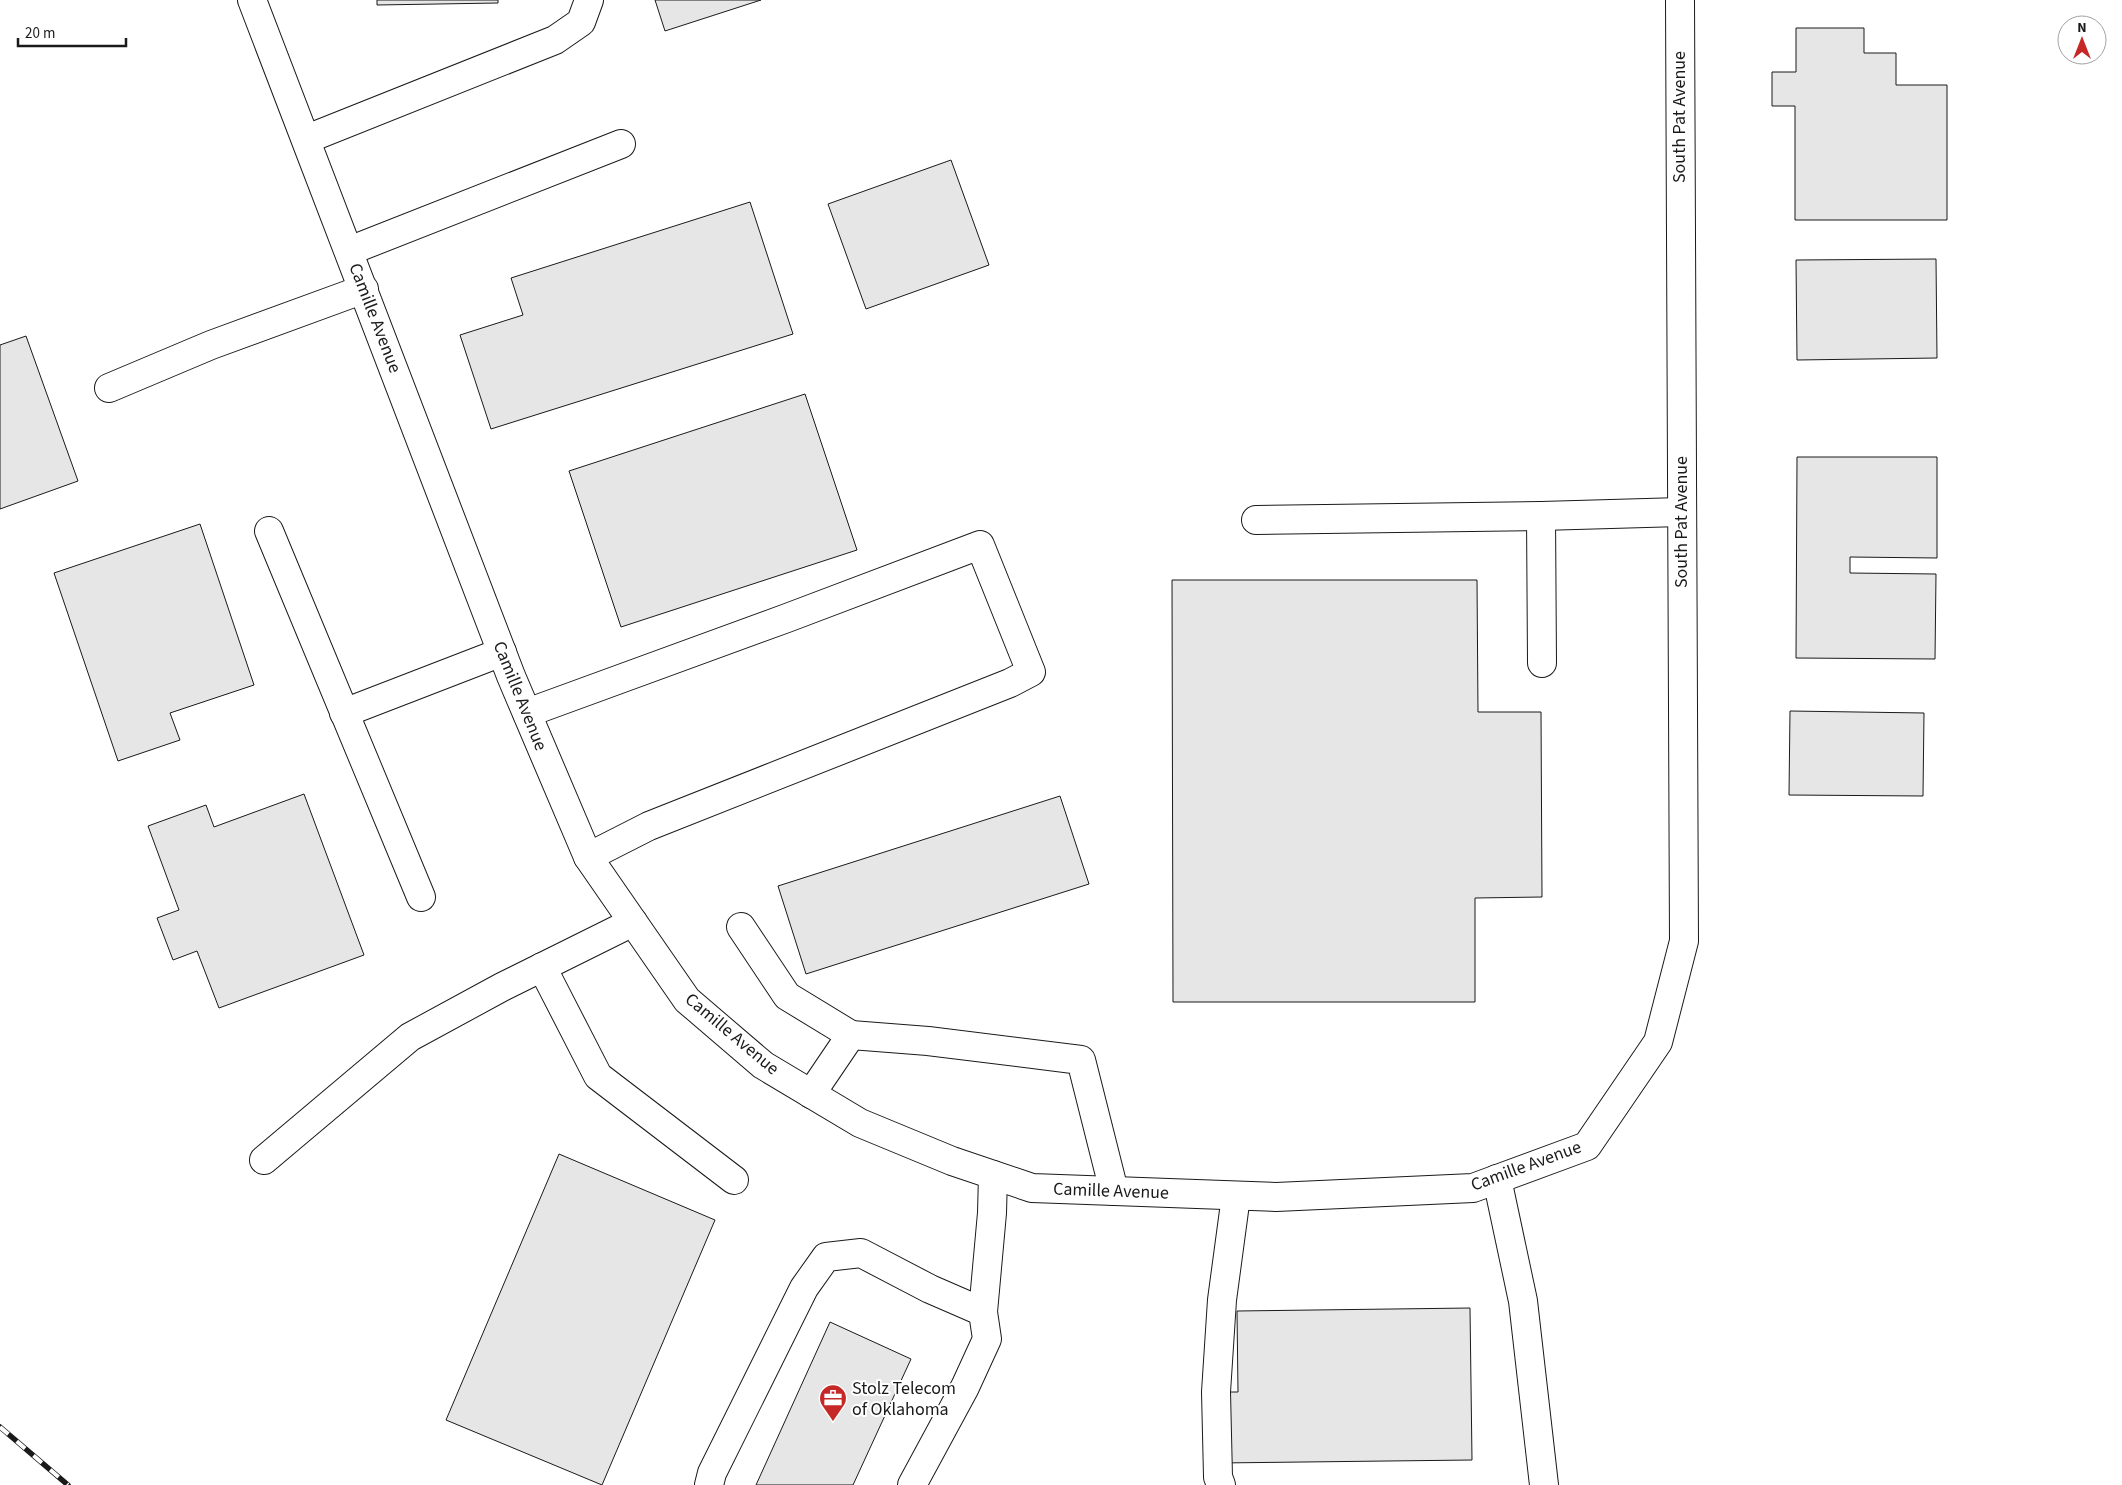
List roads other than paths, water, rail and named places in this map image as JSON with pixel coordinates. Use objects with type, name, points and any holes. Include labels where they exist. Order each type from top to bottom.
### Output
[{"type":"street","name":"Camille Avenue","points":[[252,0],[502,652],[588,858],[687,1000],[763,1065],[860,1123],[952,1161],[1032,1188],[1276,1197],[1473,1188],[1587,1146],[1658,1042]]},
{"type":"street","points":[[307,140],[555,40],[581,22],[589,0]]},
{"type":"street","name":"South Pat Avenue","points":[[1658,1042],[1684,941],[1680,0]]},
{"type":"street","points":[[349,251],[621,144]]},
{"type":"street","points":[[109,388],[211,345],[364,289]]},
{"type":"street","points":[[1256,520],[1681,512]]},
{"type":"street","points":[[1541,516],[1542,663]]},
{"type":"street","points":[[269,531],[421,897]]},
{"type":"street","points":[[527,713],[980,545],[1031,672],[1010,683],[649,826],[588,858]]},
{"type":"street","points":[[344,713],[502,652]]},
{"type":"street","points":[[264,1160],[410,1037],[542,967],[633,922]]},
{"type":"street","points":[[741,928],[787,996],[851,1035],[928,1041],[1081,1060],[1114,1191]]},
{"type":"street","points":[[542,967],[598,1076],[734,1180]]},
{"type":"street","points":[[811,1094],[851,1035]]},
{"type":"street","points":[[912,1485],[965,1387],[987,1338],[983,1312],[992,1214],[992,1175]]},
{"type":"street","points":[[1497,1179],[1523,1302],[1544,1485]]},
{"type":"street","points":[[1221,1485],[1218,1477],[1216,1392],[1222,1300],[1236,1196]]},
{"type":"street","points":[[709,1485],[712,1473],[804,1288],[826,1257],[861,1253],[930,1290],[983,1312]]},
{"type":"railway","points":[[0,1427],[68,1485]]},
{"type":"place","name":"Stolz Telecom of Oklahoma","points":[[833,1422]]}]
